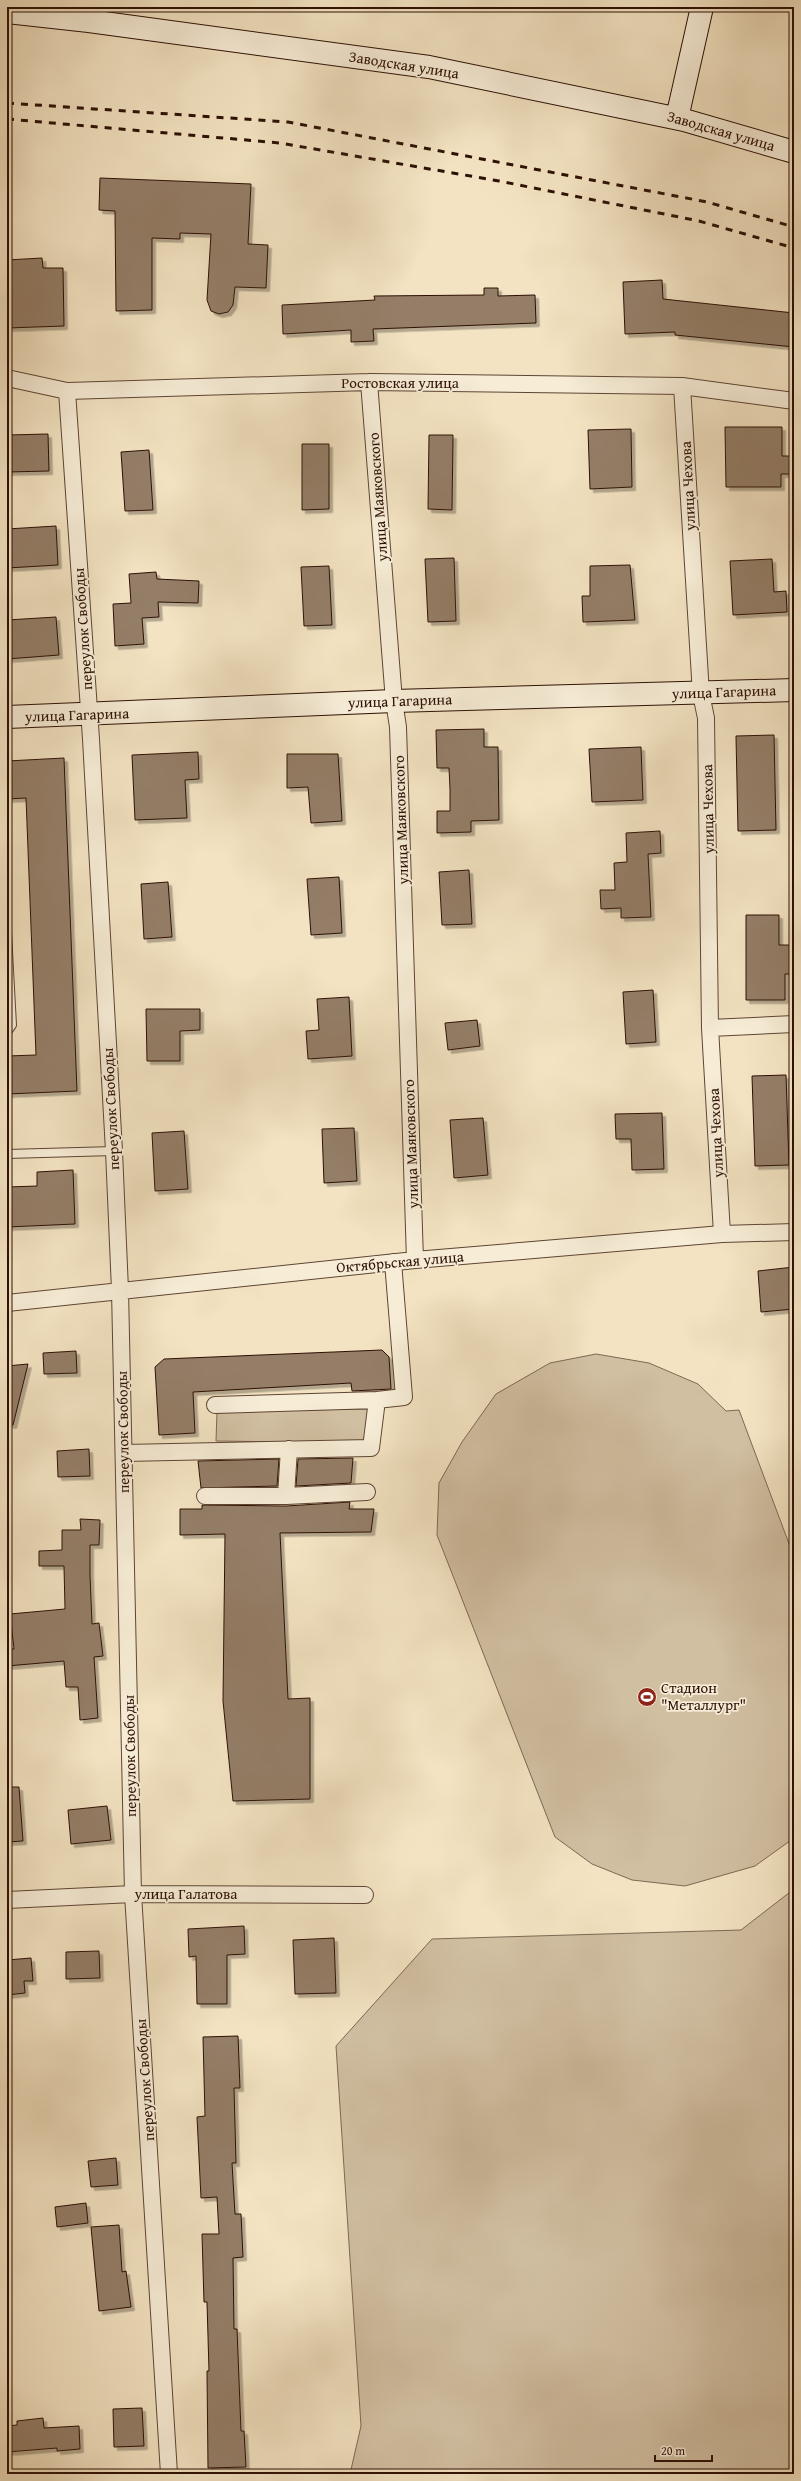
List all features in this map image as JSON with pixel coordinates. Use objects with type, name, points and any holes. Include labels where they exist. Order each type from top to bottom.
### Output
[{"type":"main road","points":[[677,118],[702,7]]},
{"type":"main road","name":"Заводская улица","points":[[7,12],[89,21],[429,67],[677,118],[794,152]]},
{"type":"main road","name":"улица Гагарина","points":[[7,717],[89,715],[394,701],[701,694],[794,690]]},
{"type":"street","name":"Ростовская улица","points":[[7,378],[67,391],[369,382],[682,386],[794,401]]},
{"type":"street","name":"улица Маяковского","points":[[369,382],[394,701],[398,735],[414,1260]]},
{"type":"street","name":"улица Чехова","points":[[682,386],[701,694],[706,718],[710,1028],[722,1234]]},
{"type":"street","name":"переулок Свободы","points":[[67,391],[89,715],[114,1151],[120,1290],[133,1894],[170,2474]]},
{"type":"street","points":[[710,1028],[794,1024]]},
{"type":"street","name":"Октябрьская улица","points":[[7,1303],[414,1260],[722,1234],[794,1232]]},
{"type":"street","points":[[215,1405],[377,1400],[404,1397],[393,1262]]},
{"type":"street","points":[[124,1453],[371,1448],[377,1400]]},
{"type":"street","points":[[286,1496],[289,1449]]},
{"type":"street","points":[[205,1496],[286,1496],[367,1492]]},
{"type":"street","name":"улица Галатова","points":[[7,1900],[133,1894],[365,1895]]},
{"type":"lane","points":[[7,933],[12,1025],[7,1032]]},
{"type":"lane","points":[[7,1154],[114,1151]]},
{"type":"shaded area","name":"Стадион \"Металлург\"","points":[[596,1354],[649,1363],[698,1384],[726,1411],[739,1410],[794,1557],[794,1838],[755,1866],[685,1886],[632,1880],[592,1864],[555,1837],[437,1535],[439,1483],[462,1442],[496,1394],[550,1363]]},
{"type":"shaded area","points":[[371,1409],[367,1443],[216,1441],[217,1411]]},
{"type":"shaded area","points":[[794,1889],[794,2474],[350,2474],[361,2426],[336,2046],[432,1939],[741,1930]]},
{"type":"building","points":[[100,178],[251,184],[248,244],[268,245],[266,288],[235,287],[233,305],[228,312],[219,314],[211,311],[207,300],[211,234],[180,233],[180,239],[152,238],[152,310],[116,311],[115,211],[99,210]]},
{"type":"building","points":[[42,258],[43,268],[63,268],[64,326],[7,328],[7,260]]},
{"type":"building","points":[[662,280],[663,299],[794,313],[794,347],[675,335],[675,332],[625,334],[623,282]]},
{"type":"building","points":[[484,288],[498,288],[498,296],[535,295],[536,323],[373,329],[374,341],[351,342],[351,330],[283,334],[282,305],[375,300],[374,296],[484,295]]},
{"type":"building","points":[[725,427],[782,427],[782,456],[794,456],[794,474],[781,474],[781,487],[726,487]]},
{"type":"building","points":[[631,429],[632,487],[590,489],[588,430]]},
{"type":"building","points":[[48,434],[49,471],[7,472],[7,435]]},
{"type":"building","points":[[429,435],[453,435],[452,510],[428,509]]},
{"type":"building","points":[[302,444],[329,444],[329,509],[302,510]]},
{"type":"building","points":[[149,450],[153,510],[125,511],[121,452]]},
{"type":"building","points":[[56,526],[58,565],[7,568],[7,529]]},
{"type":"building","points":[[454,558],[456,621],[428,622],[425,559]]},
{"type":"building","points":[[772,559],[774,592],[786,591],[787,612],[733,615],[730,561]]},
{"type":"building","points":[[630,565],[635,620],[583,622],[582,596],[590,596],[590,566]]},
{"type":"building","points":[[329,566],[332,625],[304,626],[301,567]]},
{"type":"building","points":[[156,572],[157,579],[199,581],[198,603],[158,602],[159,617],[142,618],[144,644],[115,646],[113,604],[131,603],[129,574]]},
{"type":"building","points":[[56,617],[59,655],[7,659],[7,620]]},
{"type":"building","points":[[484,729],[484,747],[498,747],[499,820],[471,821],[471,832],[437,833],[437,811],[450,811],[450,789],[449,768],[437,768],[436,730]]},
{"type":"building","points":[[774,735],[776,830],[738,831],[736,736]]},
{"type":"building","points":[[641,747],[643,800],[592,802],[589,749]]},
{"type":"building","points":[[198,752],[199,779],[185,780],[187,818],[135,820],[132,755]]},
{"type":"building","points":[[287,754],[338,754],[342,821],[311,823],[308,787],[287,788]]},
{"type":"building","points":[[64,758],[77,1091],[7,1094],[7,1056],[36,1055],[26,798],[7,799],[7,761]]},
{"type":"building","points":[[660,831],[661,853],[648,854],[651,917],[621,918],[621,908],[601,909],[600,890],[615,890],[614,863],[627,862],[626,833]]},
{"type":"building","points":[[469,870],[472,924],[442,925],[439,872]]},
{"type":"building","points":[[339,877],[342,933],[311,935],[307,879]]},
{"type":"building","points":[[168,882],[172,937],[144,939],[141,884]]},
{"type":"building","points":[[746,915],[779,915],[779,945],[794,945],[794,974],[785,974],[785,1000],[746,1000]]},
{"type":"building","points":[[653,990],[656,1042],[626,1044],[623,992]]},
{"type":"building","points":[[349,997],[352,1056],[308,1059],[306,1031],[319,1030],[317,999]]},
{"type":"building","points":[[146,1009],[200,1009],[200,1030],[180,1031],[180,1061],[147,1061]]},
{"type":"building","points":[[477,1020],[480,1046],[448,1050],[445,1023]]},
{"type":"building","points":[[786,1075],[789,1165],[755,1166],[752,1076]]},
{"type":"building","points":[[662,1113],[664,1169],[632,1170],[631,1139],[616,1139],[615,1114]]},
{"type":"building","points":[[483,1118],[488,1175],[454,1178],[450,1120]]},
{"type":"building","points":[[354,1128],[357,1181],[324,1183],[322,1129]]},
{"type":"building","points":[[184,1131],[188,1189],[155,1191],[152,1133]]},
{"type":"building","points":[[73,1170],[75,1224],[7,1227],[7,1187],[37,1186],[37,1172]]},
{"type":"building","points":[[794,1267],[794,1309],[761,1312],[758,1271]]},
{"type":"building","points":[[382,1350],[389,1357],[391,1389],[352,1391],[351,1383],[193,1392],[195,1433],[159,1435],[155,1367],[164,1359]]},
{"type":"building","points":[[76,1351],[77,1373],[44,1374],[43,1353]]},
{"type":"building","points":[[28,1364],[13,1425],[7,1424],[7,1366]]},
{"type":"building","points":[[89,1449],[90,1476],[58,1477],[57,1451]]},
{"type":"building","points":[[353,1458],[351,1483],[296,1486],[298,1459]]},
{"type":"building","points":[[279,1459],[277,1486],[201,1488],[198,1461]]},
{"type":"building","points":[[350,1502],[349,1509],[374,1509],[371,1532],[280,1533],[288,1699],[310,1698],[310,1799],[233,1801],[223,1701],[225,1534],[180,1535],[180,1509],[202,1509],[202,1505],[286,1506]]},
{"type":"building","points":[[80,1519],[100,1520],[99,1545],[90,1545],[90,1575],[92,1624],[99,1623],[103,1656],[94,1657],[98,1718],[80,1720],[78,1687],[66,1687],[64,1661],[7,1666],[7,1649],[14,1649],[10,1614],[65,1609],[64,1566],[39,1566],[39,1551],[62,1550],[62,1530],[81,1530]]},
{"type":"building","points":[[7,1787],[19,1787],[23,1841],[7,1842]]},
{"type":"building","points":[[107,1806],[111,1840],[71,1844],[68,1810]]},
{"type":"building","points":[[244,1926],[245,1954],[227,1955],[227,2004],[197,2004],[196,1956],[189,1957],[188,1929]]},
{"type":"building","points":[[334,1938],[336,1993],[295,1994],[293,1940]]},
{"type":"building","points":[[99,1951],[100,1978],[66,1979],[66,1952]]},
{"type":"building","points":[[31,1958],[33,1981],[24,1981],[25,1993],[7,1995],[7,1960]]},
{"type":"building","points":[[238,2036],[240,2088],[234,2088],[236,2163],[232,2163],[235,2214],[241,2214],[243,2257],[233,2258],[234,2329],[237,2329],[241,2431],[244,2431],[246,2467],[208,2468],[207,2371],[209,2371],[207,2302],[204,2302],[202,2234],[219,2234],[217,2197],[201,2198],[197,2117],[205,2116],[203,2037]]},
{"type":"building","points":[[116,2158],[118,2185],[91,2187],[88,2161]]},
{"type":"building","points":[[86,2203],[88,2223],[57,2227],[55,2207]]},
{"type":"building","points":[[119,2225],[122,2272],[126,2271],[131,2307],[99,2311],[91,2227]]},
{"type":"building","points":[[142,2408],[144,2446],[114,2447],[113,2409]]},
{"type":"building","points":[[43,2418],[44,2428],[79,2426],[80,2449],[57,2451],[57,2448],[7,2452],[7,2426],[17,2425],[17,2421]]},
{"type":"railway","points":[[7,103],[288,122],[707,202],[794,227]]},
{"type":"railway","points":[[7,119],[280,143],[499,181],[699,221],[794,248]]},
{"type":"place","name":"Стадион \"Металлург\"","points":[[647,1697]]}]
